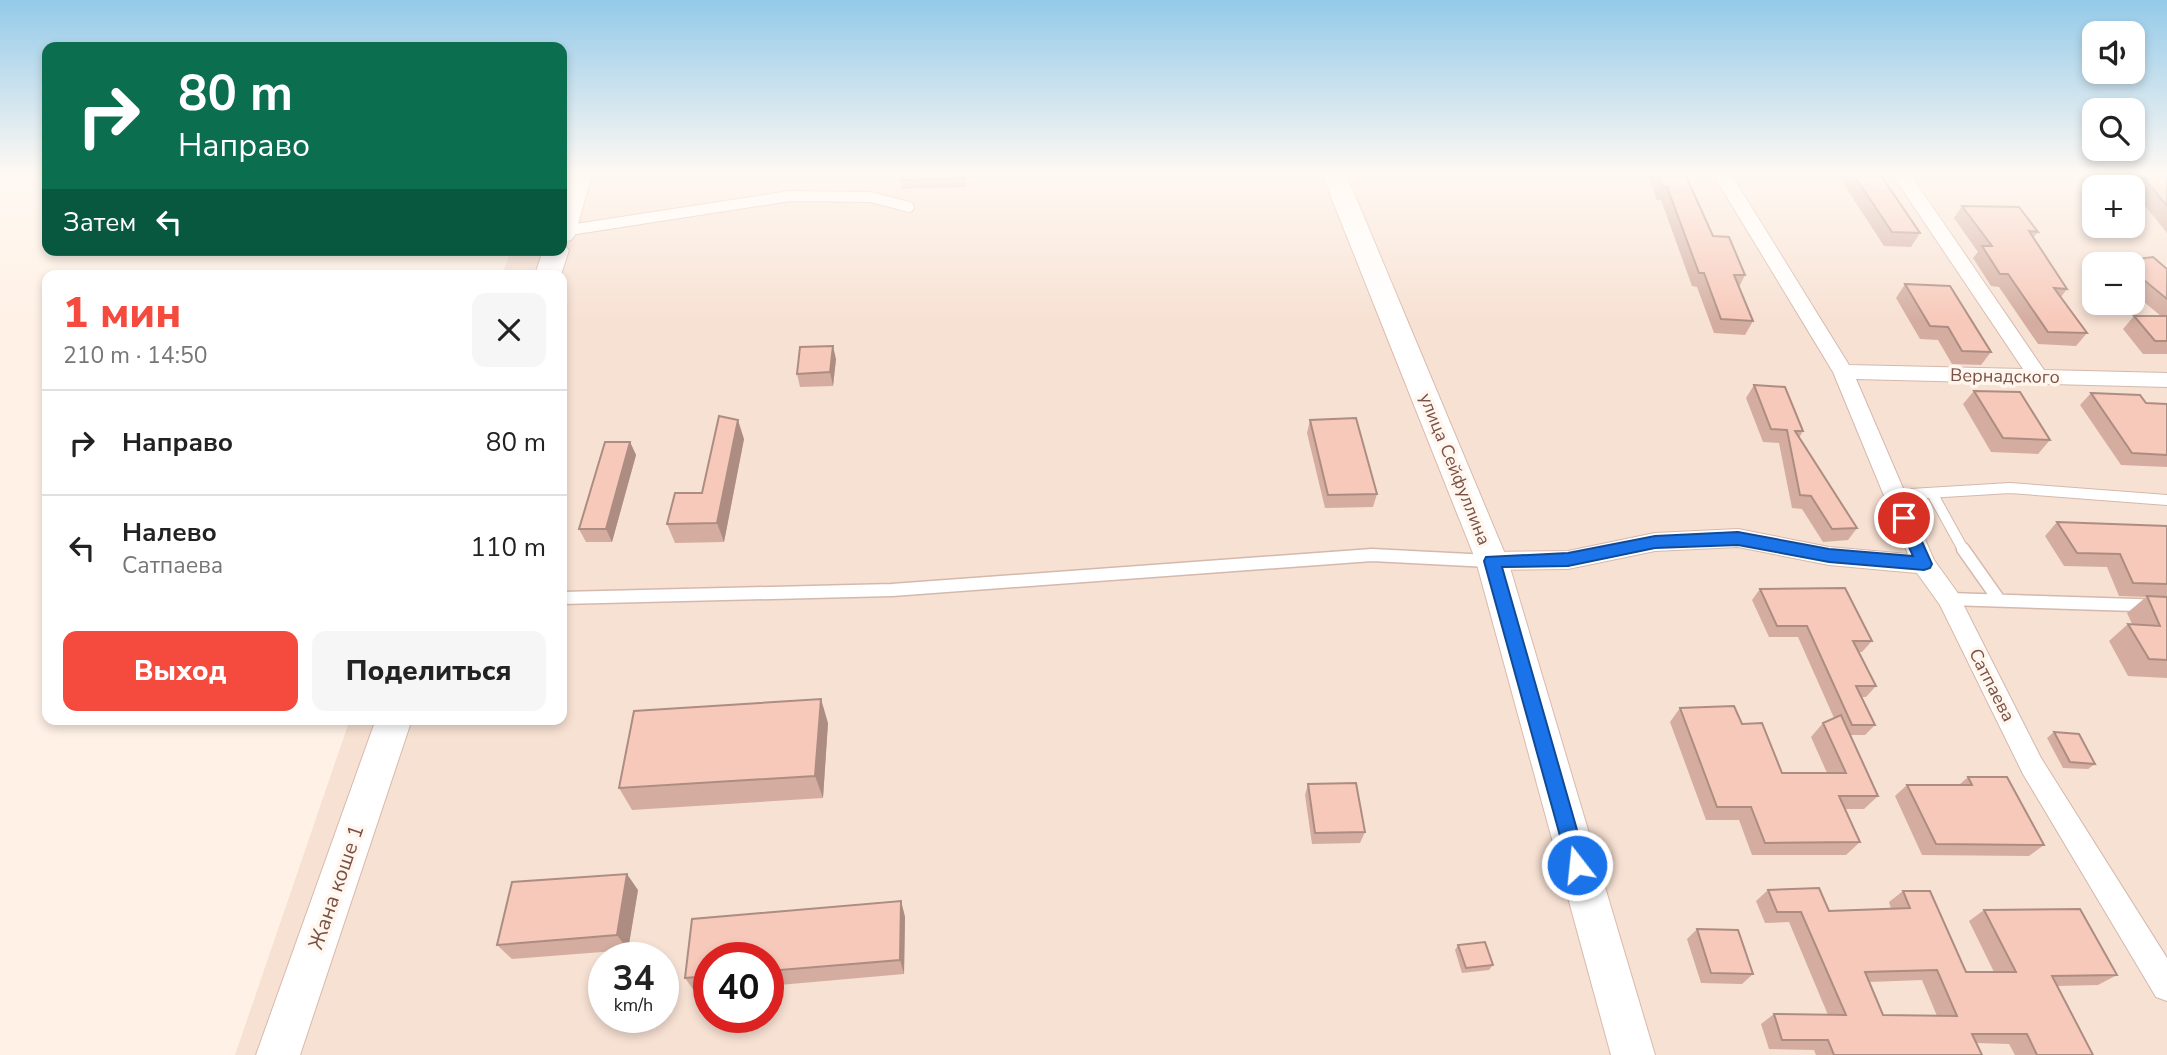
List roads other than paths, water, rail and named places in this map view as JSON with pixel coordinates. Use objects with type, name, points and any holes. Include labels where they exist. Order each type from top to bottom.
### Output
[{"type":"street","name":"улица Сейфуллина","points":[[1354,223],[1492,561],[1633,1055]]},
{"type":"street","name":"Сатпаева","points":[[1752,223],[1843,372],[1924,564],[1949,599],[2032,766],[2167,986]]},
{"type":"street","points":[[1934,223],[2038,376]]},
{"type":"street","name":"Вернадского","points":[[1843,372],[2167,380]]},
{"type":"street","points":[[1492,561],[1568,559],[1655,542],[1738,538],[1829,556],[1924,564]]},
{"type":"street","name":"Жана коше 1","points":[[278,1055],[392,725]]},
{"type":"lane","points":[[567,238],[644,223]]},
{"type":"lane","points":[[1894,495],[2010,488],[2167,500]]},
{"type":"lane","points":[[1932,493],[1961,545],[1999,600]]},
{"type":"lane","points":[[567,598],[892,590],[1372,555],[1492,561]]},
{"type":"lane","points":[[1949,599],[2167,606]]}]
